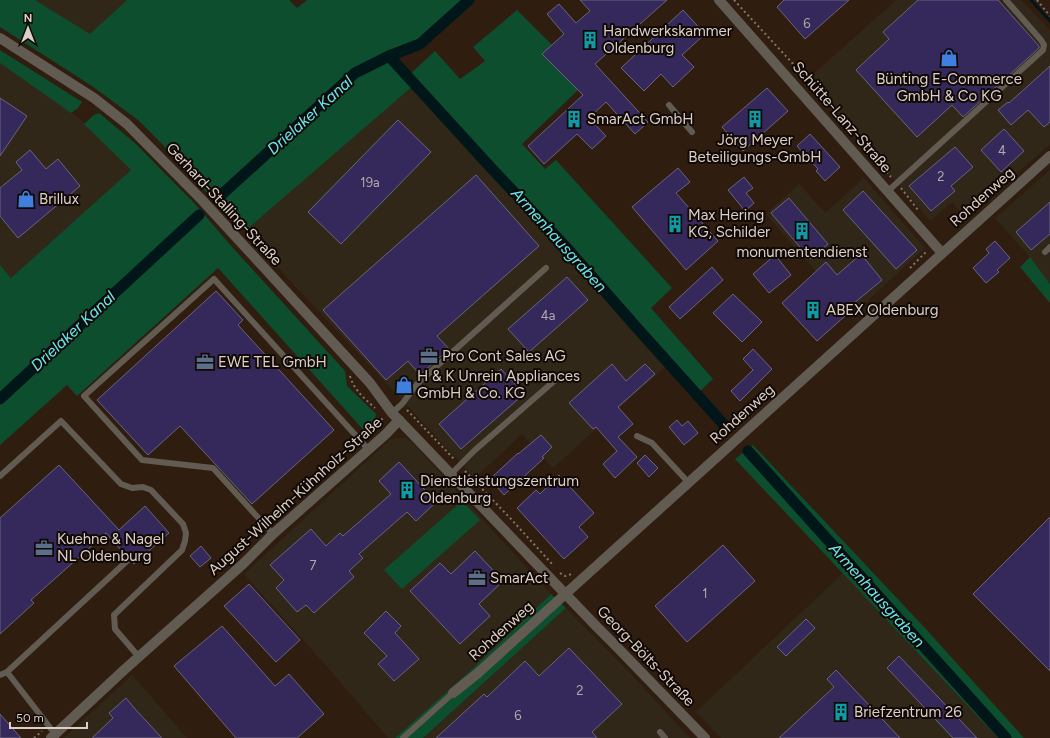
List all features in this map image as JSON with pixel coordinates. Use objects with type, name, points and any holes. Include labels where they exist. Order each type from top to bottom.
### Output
[{"type":"street","name":"Schütte-Lanz-Straße","points":[[719,0],[942,253]]},
{"type":"street","name":"Gerhard-Stalling-Straße","points":[[0,38],[94,98],[127,124],[202,200],[365,377],[396,417]]},
{"type":"street","name":"Rohdenweg","points":[[453,693],[478,673],[1050,156]]},
{"type":"street","name":"August-Wilhelm-Kühnholz-Straße","points":[[53,736],[243,564],[273,534],[386,434],[396,417],[565,594]]},
{"type":"street","name":"Georg-Bölts-Straße","points":[[565,594],[706,738]]},
{"type":"lane","points":[[888,191],[1043,50],[1044,45],[1041,40],[1006,0]]},
{"type":"lane","points":[[669,105],[692,132]]},
{"type":"lane","points":[[1045,252],[1050,247]]},
{"type":"lane","points":[[396,417],[402,404],[418,383],[546,268]]},
{"type":"lane","points":[[273,534],[213,468],[142,460],[84,396],[214,279],[368,449]]},
{"type":"lane","points":[[450,475],[475,450],[561,375]]},
{"type":"lane","points":[[0,476],[61,421],[121,484],[132,488],[143,487],[151,490],[183,524],[186,533],[182,550],[114,615],[115,629],[139,657]]},
{"type":"lane","points":[[637,436],[652,443],[688,482]]},
{"type":"lane","points":[[0,675],[7,672],[127,561]]},
{"type":"lane","points":[[7,672],[53,736]]},
{"type":"lane","points":[[403,738],[453,693]]},
{"type":"lane","points":[[660,732],[665,738]]},
{"type":"path","points":[[734,0],[796,67],[920,211]]},
{"type":"path","points":[[1037,0],[1050,16]]},
{"type":"path","points":[[907,270],[934,245]]},
{"type":"path","points":[[349,371],[352,384],[363,397],[378,410]]},
{"type":"path","points":[[402,404],[511,519],[554,567]]},
{"type":"path","points":[[558,572],[565,576],[573,574]]},
{"type":"shaded area","points":[[35,0],[127,0],[90,35]]},
{"type":"shaded area","points":[[896,0],[1021,0],[1050,30],[1050,144],[966,219],[952,202],[930,221],[808,79]]},
{"type":"shaded area","points":[[0,63],[79,118],[131,170],[11,278],[0,265]]},
{"type":"shaded area","points":[[413,86],[564,250],[667,365],[553,468],[522,434],[475,478],[245,231]]},
{"type":"shaded area","points":[[1050,170],[1050,284],[1030,257],[995,218]]},
{"type":"shaded area","points":[[864,178],[925,248],[853,314],[766,214],[799,184],[825,213]]},
{"type":"shaded area","points":[[405,438],[411,441],[551,594],[470,671],[395,738],[388,738],[322,661],[244,574],[391,439]]},
{"type":"shaded area","points":[[843,573],[998,738],[721,738],[696,712]]},
{"type":"shaded area","points":[[566,608],[629,672],[690,738],[423,738]]},
{"type":"shaded area","points":[[132,675],[187,738],[64,738]]},
{"type":"green space","points":[[0,0],[35,0],[90,34],[127,0],[289,0],[297,8],[307,0],[463,0],[418,40],[350,71],[211,197],[138,120],[92,86],[0,27]]},
{"type":"green space","points":[[517,10],[552,45],[543,54],[578,90],[522,144],[545,169],[556,160],[672,288],[651,308],[713,379],[699,392],[568,245],[409,75],[435,51],[460,79],[485,61],[473,47]]},
{"type":"green space","points":[[0,50],[82,102],[78,108],[71,113],[0,63]]},
{"type":"green space","points":[[389,60],[413,86],[245,231],[218,202],[358,75]]},
{"type":"green space","points":[[99,113],[136,144],[195,204],[345,371],[347,386],[376,414],[375,425],[367,434],[218,268],[77,396],[67,385],[0,445],[0,265],[11,278],[131,170],[84,124],[94,115]]},
{"type":"green space","points":[[1030,257],[1050,284],[1050,303],[1020,267]]},
{"type":"green space","points":[[753,445],[925,628],[1024,738],[998,738],[735,459]]},
{"type":"green space","points":[[462,501],[480,520],[402,589],[384,570]]},
{"type":"green space","points":[[551,594],[566,608],[423,738],[395,738],[470,671]]},
{"type":"building","points":[[580,0],[667,0],[595,64],[648,122],[635,134],[606,102],[589,118],[606,136],[592,149],[577,134],[544,164],[528,146],[583,95],[542,54],[564,34],[547,14],[559,4],[576,23],[590,11]]},
{"type":"building","points":[[784,0],[849,0],[805,39],[777,7]]},
{"type":"building","name":"Bünting E-Commerce GmbH & Co KG","points":[[918,0],[998,0],[1039,46],[1039,48],[963,117],[952,105],[917,137],[856,70],[889,39],[883,32]]},
{"type":"building","name":"SmarAct GmbH","points":[[683,10],[705,34],[682,55],[694,67],[673,87],[661,74],[644,91],[621,68]]},
{"type":"building","points":[[1050,66],[1050,122],[1044,127],[1028,110],[1011,125],[998,110],[1008,102],[1009,103]]},
{"type":"building","name":"Jörg Meyer Beteiligungs-GmbH","points":[[767,88],[788,111],[743,151],[722,127]]},
{"type":"building","points":[[0,98],[27,116],[0,156]]},
{"type":"building","points":[[398,120],[431,152],[341,244],[308,212]]},
{"type":"building","points":[[1004,129],[1024,151],[1001,172],[981,150]]},
{"type":"building","points":[[810,134],[840,167],[825,181],[816,171],[818,169],[797,146]]},
{"type":"building","points":[[955,147],[973,167],[951,186],[955,191],[931,211],[909,186]]},
{"type":"building","points":[[30,150],[46,169],[58,159],[80,186],[18,238],[0,216],[0,188],[22,170],[16,162]]},
{"type":"building","name":"Max Hering KG, Schilder","points":[[678,168],[690,182],[676,193],[718,241],[686,270],[632,207]]},
{"type":"building","points":[[476,175],[539,246],[437,336],[449,349],[420,375],[408,361],[386,380],[323,310]]},
{"type":"building","points":[[744,177],[753,188],[746,193],[754,203],[745,211],[728,190]]},
{"type":"building","points":[[863,191],[917,250],[896,269],[843,210]]},
{"type":"building","name":"monumentendienst","points":[[789,198],[828,244],[810,259],[771,213]]},
{"type":"building","points":[[1050,202],[1050,234],[1031,250],[1016,232]]},
{"type":"building","points":[[995,241],[1010,258],[997,270],[999,272],[986,283],[973,268],[989,253],[986,249]]},
{"type":"building","points":[[861,254],[882,280],[842,313],[845,316],[817,341],[782,303],[826,262],[837,275]]},
{"type":"building","points":[[775,255],[791,275],[769,293],[753,274]]},
{"type":"building","points":[[712,267],[723,280],[680,319],[669,307]]},
{"type":"building","points":[[567,277],[588,300],[529,352],[508,329]]},
{"type":"building","name":"EWE TEL GmbH","points":[[216,291],[243,320],[238,325],[334,430],[252,504],[180,426],[148,455],[97,400]]},
{"type":"building","points":[[733,294],[762,322],[742,342],[713,313]]},
{"type":"building","points":[[753,349],[772,369],[740,401],[731,391],[753,370],[743,359]]},
{"type":"building","points":[[612,364],[626,381],[645,364],[655,374],[618,407],[633,424],[618,437],[637,457],[615,478],[603,464],[617,451],[596,427],[593,429],[569,403]]},
{"type":"building","points":[[501,369],[524,394],[461,449],[439,424]]},
{"type":"building","points":[[677,420],[682,426],[688,421],[698,433],[684,445],[669,427]]},
{"type":"building","points":[[541,435],[552,447],[542,457],[544,458],[504,495],[490,479],[518,453]]},
{"type":"building","points":[[645,455],[658,468],[649,477],[637,463]]},
{"type":"building","points":[[399,462],[436,502],[416,521],[407,512],[359,554],[363,558],[349,571],[354,577],[314,613],[306,605],[297,612],[276,588],[284,580],[270,565],[311,529],[326,546],[340,533],[343,536],[391,494],[379,481]]},
{"type":"building","name":"Kuehne & Nagel NL Oldenburg","points":[[59,465],[119,530],[145,506],[169,533],[134,564],[131,561],[131,558],[127,557],[106,533],[31,600],[34,603],[0,634],[0,518]]},
{"type":"building","points":[[559,475],[594,513],[579,527],[588,537],[564,559],[517,508],[536,490],[540,494]]},
{"type":"building","points":[[1050,517],[1050,671],[973,594]]},
{"type":"building","points":[[723,545],[755,581],[687,642],[655,606]]},
{"type":"building","points":[[201,546],[211,558],[200,567],[190,556]]},
{"type":"building","points":[[475,551],[503,581],[479,604],[490,616],[460,644],[410,591],[440,563],[451,574]]},
{"type":"building","points":[[249,584],[300,640],[276,662],[224,606]]},
{"type":"building","points":[[386,611],[401,626],[395,633],[419,659],[394,681],[378,664],[387,656],[364,633]]},
{"type":"building","points":[[806,619],[815,628],[786,656],[777,647]]},
{"type":"building","points":[[222,626],[275,686],[289,674],[324,714],[297,738],[236,738],[174,666]]},
{"type":"building","points":[[569,648],[622,704],[592,732],[597,738],[436,738],[484,694],[487,697],[525,661],[539,676]]},
{"type":"building","points":[[899,656],[977,738],[953,738],[887,668]]},
{"type":"building","name":"Briefzentrum 26","points":[[836,670],[900,738],[779,738],[834,687],[827,679]]},
{"type":"building","points":[[126,698],[162,738],[92,738],[113,718],[109,713]]},
{"type":"building","points":[[0,714],[21,738],[0,738]]},
{"type":"waterway","name":"Drielaker Kanal","points":[[217,199],[355,73],[389,56],[420,44],[469,0]]},
{"type":"waterway","points":[[1031,0],[1050,21]]},
{"type":"waterway","name":"Armenhausgraben","points":[[389,56],[493,170],[566,247],[726,427]]},
{"type":"waterway","name":"Drielaker Kanal","points":[[0,399],[199,215]]},
{"type":"waterway","name":"Armenhausgraben","points":[[748,451],[1006,738]]},
{"type":"place","name":"Handwerkskammer Oldenburg","points":[[590,40]]},
{"type":"place","name":"Bünting E-Commerce GmbH & Co KG","points":[[949,58]]},
{"type":"place","name":"SmarAct GmbH","points":[[574,119]]},
{"type":"place","name":"Jörg Meyer Beteiligungs-GmbH","points":[[755,119]]},
{"type":"place","name":"Brillux","points":[[26,199]]},
{"type":"place","name":"Max Hering KG, Schilder","points":[[675,224]]},
{"type":"place","name":"monumentendienst","points":[[802,231]]},
{"type":"place","name":"ABEX Oldenburg","points":[[813,310]]},
{"type":"place","name":"Pro Cont Sales AG","points":[[429,356]]},
{"type":"place","name":"EWE TEL GmbH","points":[[205,362]]},
{"type":"place","name":"H & K Unrein Appliances GmbH & Co. KG","points":[[404,385]]},
{"type":"place","name":"Dienstleistungszentrum Oldenburg","points":[[407,490]]},
{"type":"place","name":"Kuehne & Nagel NL Oldenburg","points":[[44,548]]},
{"type":"place","name":"SmarAct","points":[[477,578]]},
{"type":"place","name":"Briefzentrum 26","points":[[841,712]]}]
